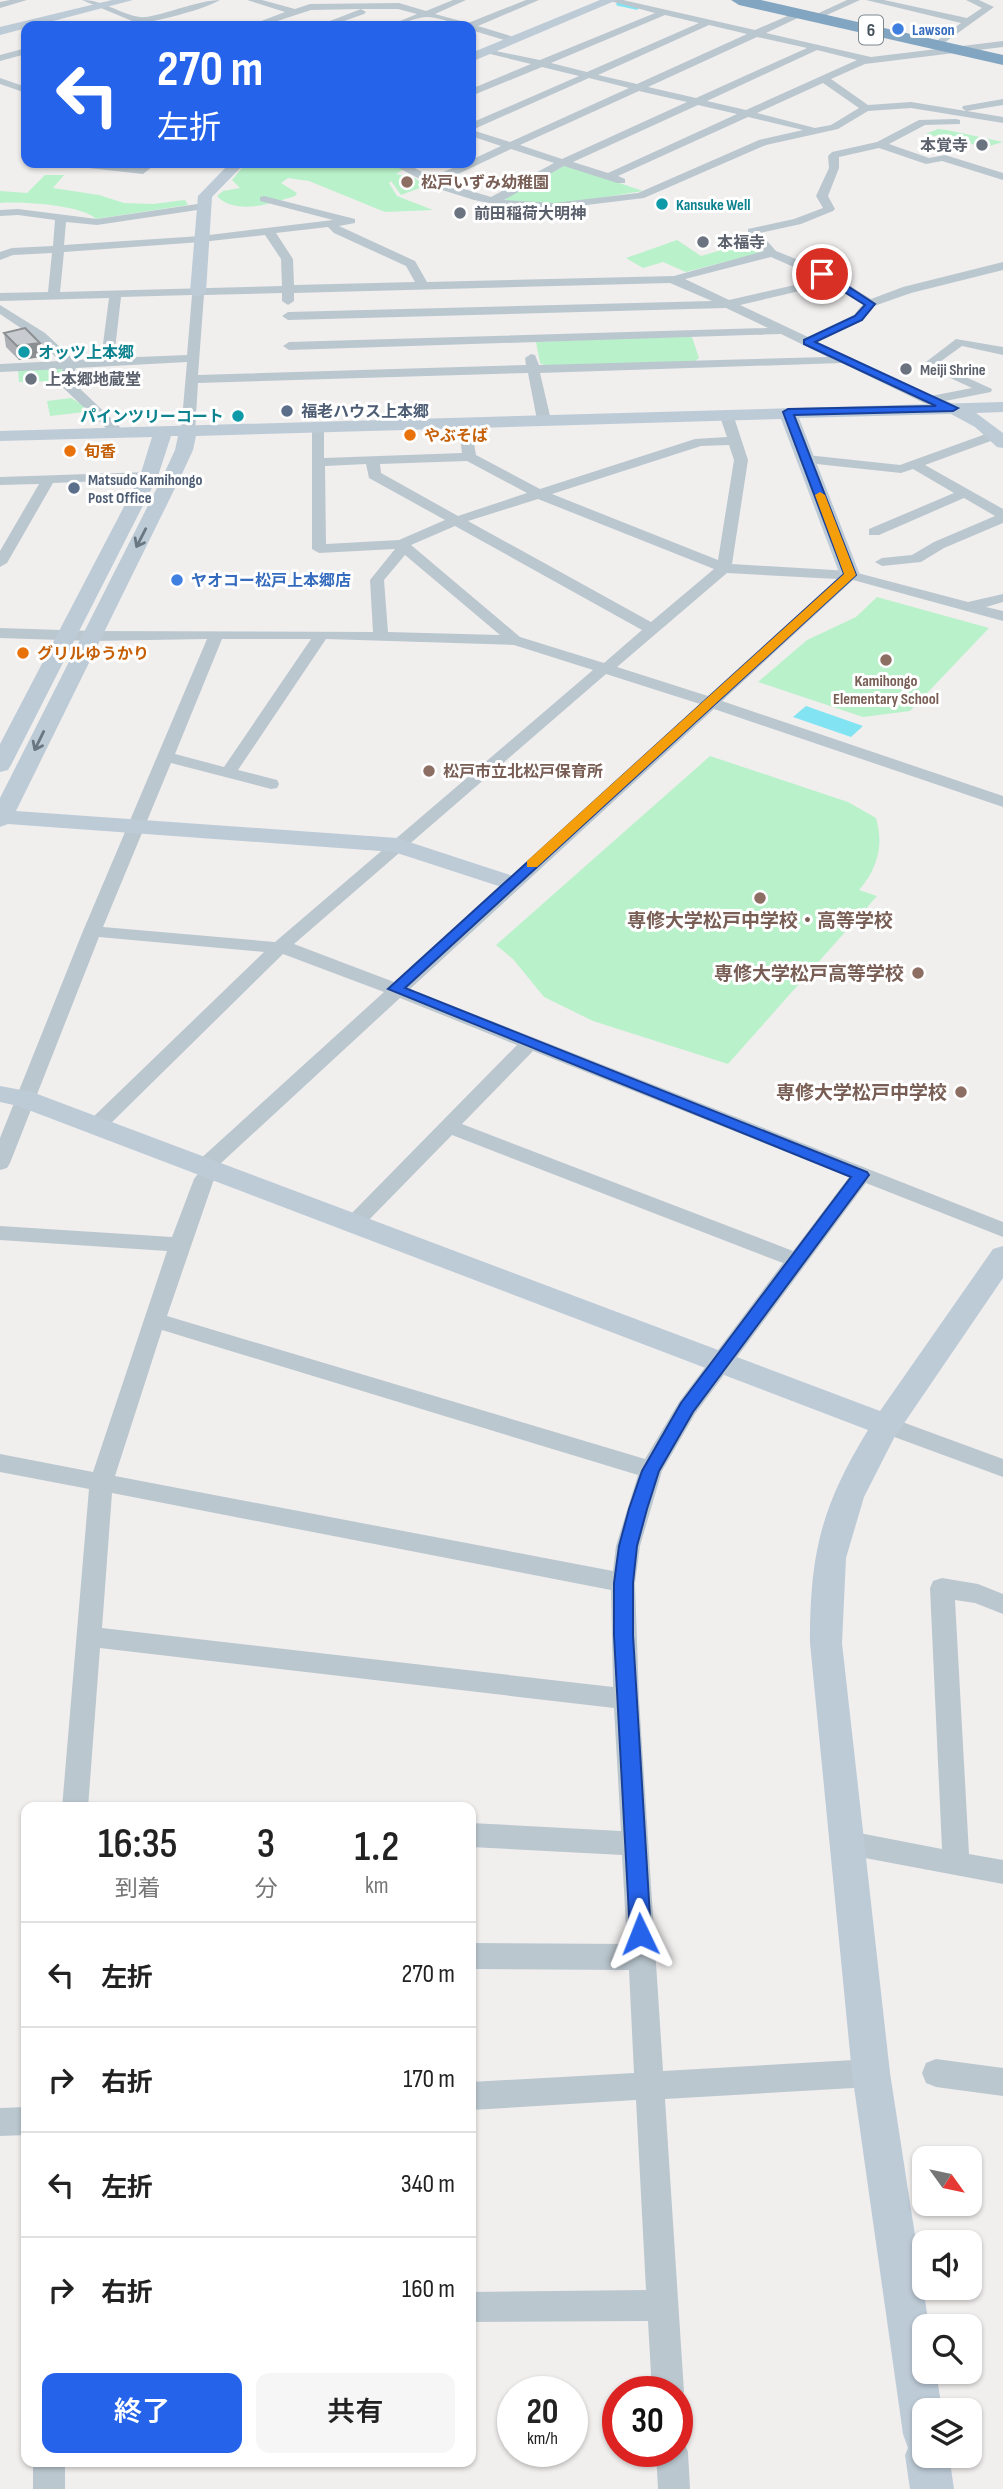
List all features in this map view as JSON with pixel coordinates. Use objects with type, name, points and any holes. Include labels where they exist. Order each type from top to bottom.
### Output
[{"type":"highway","name":"6","points":[[739,0],[1003,60]]},
{"type":"street","points":[[0,5],[22,0]]},
{"type":"street","points":[[87,0],[139,21]]},
{"type":"street","points":[[40,21],[127,0]]},
{"type":"street","points":[[145,21],[215,0]]},
{"type":"street","points":[[252,0],[295,12]]},
{"type":"street","points":[[407,21],[461,0]]},
{"type":"street","points":[[476,23],[534,0]]},
{"type":"street","points":[[476,56],[611,0],[868,60],[1003,44]]},
{"type":"street","points":[[476,161],[757,33],[855,0]]},
{"type":"street","points":[[871,0],[967,21]]},
{"type":"street","points":[[937,45],[989,6],[971,0]]},
{"type":"street","points":[[336,21],[376,6]]},
{"type":"street","points":[[268,21],[310,7],[376,6],[399,6],[451,21]]},
{"type":"street","points":[[476,91],[665,12]]},
{"type":"street","points":[[476,125],[709,22]]},
{"type":"street","points":[[0,31],[21,26]]},
{"type":"street","points":[[476,28],[513,40]]},
{"type":"street","points":[[608,177],[915,40]]},
{"type":"street","points":[[493,201],[564,162],[817,47]]},
{"type":"street","points":[[489,51],[818,131]]},
{"type":"street","points":[[0,58],[21,52]]},
{"type":"street","points":[[824,79],[866,108]]},
{"type":"street","points":[[0,81],[21,88]]},
{"type":"street","points":[[950,110],[1003,102]]},
{"type":"street","points":[[407,168],[458,192],[534,207],[554,206],[640,196],[763,142],[834,127],[866,108],[901,104],[950,110],[1003,122]]},
{"type":"street","points":[[870,303],[831,280],[772,253],[752,231],[797,222],[829,209],[822,196],[834,167],[833,156],[880,145],[923,122],[1003,122]]},
{"type":"street","points":[[476,135],[650,191]]},
{"type":"street","points":[[880,145],[930,162],[941,158],[1003,177]]},
{"type":"street","points":[[116,168],[143,171],[146,168]]},
{"type":"street","points":[[230,168],[205,196],[193,379],[184,450],[0,818],[397,845],[511,883]]},
{"type":"street","points":[[433,181],[461,168]]},
{"type":"street","points":[[0,256],[12,252],[58,248],[201,239],[352,221],[264,199]]},
{"type":"street","points":[[0,213],[18,212],[97,222],[204,206]]},
{"type":"street","points":[[54,296],[61,218]]},
{"type":"street","points":[[332,225],[338,231],[373,244],[411,264],[423,286]]},
{"type":"street","points":[[268,232],[287,259],[289,346]]},
{"type":"street","points":[[0,297],[676,280],[772,253]]},
{"type":"street","points":[[808,342],[858,318],[870,303],[907,290],[1003,266]]},
{"type":"street","points":[[676,280],[929,400],[953,408],[981,423],[998,439]]},
{"type":"street","points":[[193,379],[289,346],[728,304],[831,280]]},
{"type":"street","points":[[518,283],[544,420]]},
{"type":"street","points":[[107,364],[115,294]]},
{"type":"street","points":[[0,309],[41,336],[71,365]]},
{"type":"street","points":[[289,346],[526,324],[699,349],[845,360]]},
{"type":"street","points":[[289,346],[533,370],[699,349],[784,331]]},
{"type":"street","points":[[929,400],[986,389],[928,365],[960,342],[1003,351]]},
{"type":"street","points":[[0,368],[194,358]]},
{"type":"street","points":[[71,365],[64,381],[113,427],[113,433]]},
{"type":"street","points":[[0,436],[1003,407]]},
{"type":"street","points":[[788,412],[850,575]]},
{"type":"street","points":[[96,1126],[280,947],[724,568],[741,460],[726,414]]},
{"type":"street","points":[[466,422],[469,457]]},
{"type":"street","points":[[317,426],[319,549],[403,545],[455,521],[701,442],[734,441]]},
{"type":"street","points":[[0,765],[149,476],[163,432]]},
{"type":"street","points":[[807,459],[901,469],[998,439]]},
{"type":"street","points":[[317,462],[469,457],[539,494],[724,568],[850,575],[1003,616]]},
{"type":"street","points":[[373,460],[374,475],[652,629]]},
{"type":"street","points":[[914,464],[1003,517]]},
{"type":"street","points":[[0,481],[172,476]]},
{"type":"street","points":[[0,563],[49,479]]},
{"type":"street","points":[[874,532],[965,493]]},
{"type":"street","points":[[882,562],[916,559],[939,545],[1003,517]]},
{"type":"street","points":[[381,636],[377,580],[403,545]]},
{"type":"street","points":[[403,545],[515,640]]},
{"type":"street","points":[[75,1802],[101,1482],[154,1320],[209,1168],[396,989],[850,575]]},
{"type":"street","points":[[968,607],[1003,598]]},
{"type":"street","points":[[0,633],[66,636],[321,635],[515,640],[710,702],[1003,802]]},
{"type":"street","points":[[0,1163],[12,1096],[92,931],[217,635]]},
{"type":"street","points":[[227,774],[321,635]]},
{"type":"street","points":[[166,757],[271,784]]},
{"type":"street","points":[[92,931],[280,947],[396,989],[1003,1230]]},
{"type":"street","points":[[355,1222],[529,1044]]},
{"type":"street","points":[[12,1096],[355,1222],[1003,1468]]},
{"type":"street","points":[[448,1126],[798,1261]]},
{"type":"street","points":[[667,2376],[626,1699],[624,1583],[628,1546],[651,1471],[687,1408],[861,1175]]},
{"type":"street","points":[[0,1233],[180,1245]]},
{"type":"street","points":[[919,2398],[871,2073],[826,1643],[826,1598],[832,1546],[858,1475],[886,1425],[1003,1256]]},
{"type":"street","points":[[154,1320],[651,1471]]},
{"type":"street","points":[[0,1463],[624,1583]]},
{"type":"street","points":[[956,1862],[942,1588],[978,1594],[1003,1604]]},
{"type":"street","points":[[89,1637],[626,1699]]},
{"type":"street","points":[[476,1835],[636,1844]]},
{"type":"street","points":[[849,1843],[1003,1871]]},
{"type":"street","points":[[476,1956],[641,1957]]},
{"type":"street","points":[[476,2096],[871,2073]]},
{"type":"street","points":[[936,2073],[1003,2081]]},
{"type":"street","points":[[0,2123],[21,2121]]},
{"type":"street","points":[[476,2307],[662,2305]]},
{"type":"street","points":[[49,2489],[50,2467]]},
{"type":"street","points":[[673,2467],[674,2489]]},
{"type":"street","points":[[929,2468],[932,2489]]},
{"type":"green space","points":[[938,129],[1003,142],[986,147],[925,134]]},
{"type":"green space","points":[[566,165],[643,191],[568,203],[535,205],[506,201],[505,198]]},
{"type":"green space","points":[[242,168],[402,168],[404,169],[396,174],[415,178],[425,186],[401,195],[391,181],[389,183],[397,196],[433,210],[385,212],[309,181],[288,178],[281,183],[297,193],[295,196],[244,207],[225,202],[217,196],[223,191],[240,188],[232,180]]},
{"type":"green space","points":[[45,175],[64,175],[53,188],[99,195],[124,203],[153,204],[185,200],[188,205],[96,219],[89,214],[65,207],[36,203],[0,203],[0,191],[27,193]]},
{"type":"green space","points":[[677,240],[701,256],[749,242],[763,252],[686,272],[663,262],[643,268],[626,258]]},
{"type":"green space","points":[[692,337],[699,358],[694,362],[546,366],[540,363],[536,342]]},
{"type":"green space","points":[[59,367],[64,370],[59,381],[19,382],[18,370]]},
{"type":"green space","points":[[71,398],[93,411],[50,416],[47,401]]},
{"type":"green space","points":[[877,597],[989,628],[910,711],[863,717],[758,682],[807,640],[856,617]]},
{"type":"green space","points":[[710,756],[848,802],[876,818],[879,838],[875,865],[859,890],[877,896],[728,1064],[593,1021],[544,997],[513,959],[496,945]]},
{"type":"water","points":[[806,706],[863,726],[851,737],[793,717]]},
{"type":"building","points":[[25,328],[40,343],[17,346],[4,333]]},
{"type":"waterway","points":[[618,4],[637,8]]},
{"type":"slow traffic","points":[[532,864],[850,575],[820,495]]},
{"type":"place","name":"Lawson","points":[[898,29]]},
{"type":"place","name":"本覚寺","points":[[982,145]]},
{"type":"place","name":"松戸いずみ幼稚園","points":[[407,182]]},
{"type":"place","name":"Kansuke Well","points":[[662,204]]},
{"type":"place","name":"前田稲荷大明神","points":[[460,213]]},
{"type":"place","name":"本福寺","points":[[703,242]]},
{"type":"place","name":"オッツ上本郷","points":[[24,352]]},
{"type":"place","name":"Meiji Shrine","points":[[906,369]]},
{"type":"place","name":"上本郷地蔵堂","points":[[31,379]]},
{"type":"place","name":"福老ハウス上本郷","points":[[287,411]]},
{"type":"place","name":"パインツリーコート","points":[[238,416]]},
{"type":"place","name":"やぶそば","points":[[410,435]]},
{"type":"place","name":"旬香","points":[[70,451]]},
{"type":"place","name":"Matsudo Kamihongo Post Office","points":[[74,488]]},
{"type":"place","name":"ヤオコー松戸上本郷店","points":[[177,580]]},
{"type":"place","name":"グリルゆうかり","points":[[23,653]]},
{"type":"place","name":"Kamihongo Elementary School","points":[[886,660]]},
{"type":"place","name":"松戸市立北松戸保育所","points":[[429,771]]},
{"type":"place","name":"専修大学松戸中学校・高等学校","points":[[760,898]]},
{"type":"place","name":"専修大学松戸高等学校","points":[[918,973]]},
{"type":"place","name":"専修大学松戸中学校","points":[[961,1092]]},
{"type":"route","points":[[640,1934],[624,1635],[624,1583],[628,1546],[638,1509],[651,1471],[687,1408],[861,1175],[396,989],[850,575],[788,412],[953,408],[929,400],[808,342],[858,318],[870,304],[822,274]]}]
